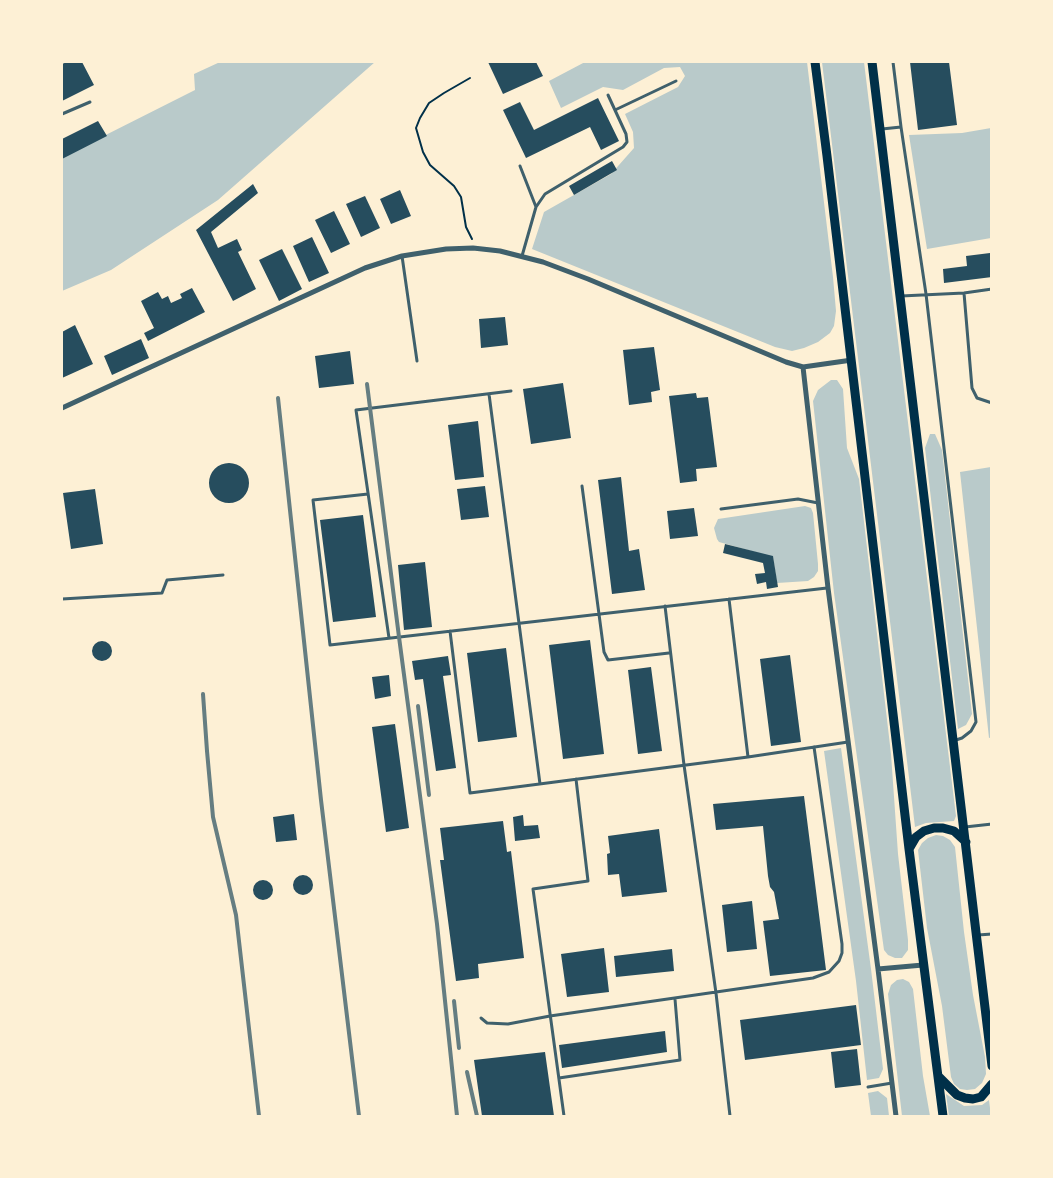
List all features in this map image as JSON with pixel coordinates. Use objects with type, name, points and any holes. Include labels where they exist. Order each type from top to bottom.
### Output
[{"type":"highway","points":[[815,62],[943,1116]]},
{"type":"highway","points":[[872,62],[976,936],[987,995],[992,1066]]},
{"type":"highway","points":[[909,849],[916,837],[934,828],[954,831],[966,842]]},
{"type":"highway","points":[[938,1076],[957,1095],[965,1098],[981,1097],[992,1084]]},
{"type":"street","points":[[62,408],[365,268],[402,256],[446,249],[500,250],[543,262],[803,367],[852,360]]},
{"type":"street","points":[[803,367],[828,588],[896,1116]]},
{"type":"street","points":[[878,969],[923,965]]},
{"type":"lane","points":[[893,62],[926,294],[976,722],[971,731],[962,738],[952,741]]},
{"type":"lane","points":[[615,110],[676,81]]},
{"type":"lane","points":[[522,256],[536,207],[545,194],[624,147],[627,142],[626,134],[608,95]]},
{"type":"lane","points":[[62,114],[90,102]]},
{"type":"lane","points":[[880,129],[901,127]]},
{"type":"lane","points":[[520,166],[536,207]]},
{"type":"lane","points":[[402,256],[417,362]]},
{"type":"lane","points":[[900,296],[964,293],[992,289]]},
{"type":"lane","points":[[964,293],[972,388],[977,398],[992,403]]},
{"type":"lane","points":[[389,638],[356,410],[511,391]]},
{"type":"lane","points":[[489,394],[540,784]]},
{"type":"lane","points":[[582,486],[604,652],[608,660],[670,653]]},
{"type":"lane","points":[[368,494],[313,501],[330,645],[828,588]]},
{"type":"lane","points":[[721,509],[798,499],[818,503]]},
{"type":"lane","points":[[62,599],[162,592],[167,580],[223,575]]},
{"type":"lane","points":[[729,599],[748,757]]},
{"type":"lane","points":[[665,606],[730,1116]]},
{"type":"lane","points":[[450,631],[470,793],[849,742]]},
{"type":"lane","points":[[481,1018],[487,1023],[508,1024],[813,978],[829,972],[839,961],[842,944],[814,747]]},
{"type":"lane","points":[[564,1116],[532,890],[588,881],[576,779]]},
{"type":"lane","points":[[964,827],[992,824]]},
{"type":"lane","points":[[976,936],[992,933]]},
{"type":"lane","points":[[559,1078],[680,1060],[675,999]]},
{"type":"lane","points":[[868,1087],[891,1083]]},
{"type":"path","points":[[470,78],[429,103],[416,128],[423,152],[430,165],[454,186],[461,197],[466,227],[472,238],[473,248]]},
{"type":"shaded area","points":[[220,62],[375,62],[218,200],[111,270],[62,291],[62,157],[195,90],[194,74]]},
{"type":"shaded area","points":[[585,62],[807,62],[836,311],[834,326],[830,333],[804,348],[792,351],[775,347],[532,249],[544,212],[611,174],[634,148],[633,132],[625,114],[678,87],[685,76],[680,67],[664,68],[623,90],[603,87],[561,108],[549,81]]},
{"type":"shaded area","points":[[822,62],[864,62],[956,816],[954,821],[926,823],[915,827]]},
{"type":"shaded area","points":[[991,128],[991,238],[927,249],[909,135],[962,133]]},
{"type":"shaded area","points":[[831,380],[837,380],[843,389],[847,448],[859,479],[891,754],[898,854],[908,940],[908,950],[902,958],[888,955],[884,950],[834,593],[813,401],[818,390]]},
{"type":"shaded area","points":[[930,434],[935,434],[942,450],[972,714],[966,725],[958,729],[925,448]]},
{"type":"shaded area","points":[[991,467],[992,737],[989,738],[960,472]]},
{"type":"shaded area","points":[[805,506],[811,508],[813,513],[818,564],[818,571],[808,581],[777,583],[773,557],[719,542],[717,539],[714,528],[718,519]]},
{"type":"shaded area","points":[[841,748],[883,1069],[879,1078],[867,1080],[856,981],[824,751]]},
{"type":"shaded area","points":[[936,835],[950,840],[955,847],[973,995],[985,1057],[986,1074],[982,1083],[975,1089],[960,1089],[951,1077],[942,1006],[927,928],[918,850],[928,838]]},
{"type":"shaded area","points":[[903,979],[909,982],[913,989],[930,1116],[902,1116],[888,994],[891,985]]},
{"type":"shaded area","points":[[878,1091],[887,1098],[889,1116],[871,1116],[868,1093]]},
{"type":"shaded area","points":[[946,1094],[964,1106],[982,1105],[989,1100],[991,1116],[949,1116]]},
{"type":"building","points":[[82,62],[94,85],[62,101],[62,64]]},
{"type":"building","points":[[488,62],[536,62],[543,76],[503,94]]},
{"type":"building","points":[[910,62],[949,62],[957,125],[918,130]]},
{"type":"building","points":[[598,98],[619,141],[601,150],[590,127],[526,158],[503,110],[520,102],[534,130]]},
{"type":"building","points":[[98,121],[107,136],[62,159],[62,139]]},
{"type":"building","points":[[612,161],[617,170],[574,195],[569,186]]},
{"type":"building","points":[[253,184],[258,193],[211,232],[218,248],[237,239],[242,250],[238,252],[256,289],[233,301],[196,230]]},
{"type":"building","points":[[400,190],[411,216],[391,224],[380,199]]},
{"type":"building","points":[[365,196],[380,228],[361,237],[346,204]]},
{"type":"building","points":[[334,211],[350,244],[331,253],[315,220]]},
{"type":"building","points":[[312,237],[329,273],[309,282],[293,246]]},
{"type":"building","points":[[282,249],[302,289],[279,301],[259,260]]},
{"type":"building","points":[[990,253],[992,277],[944,283],[943,269],[967,266],[966,256]]},
{"type":"building","points":[[192,288],[205,312],[148,341],[144,333],[154,328],[141,301],[158,292],[162,299],[168,296],[171,303],[182,298],[180,294]]},
{"type":"building","points":[[505,317],[508,345],[481,348],[479,319]]},
{"type":"building","points":[[75,325],[93,364],[62,378],[62,332]]},
{"type":"building","points":[[141,339],[149,358],[112,375],[104,356]]},
{"type":"building","points":[[654,347],[660,390],[651,392],[652,402],[629,405],[623,350]]},
{"type":"building","points":[[350,351],[354,384],[319,388],[315,356]]},
{"type":"building","points":[[563,383],[571,438],[531,444],[523,389]]},
{"type":"building","points":[[696,393],[697,398],[708,397],[717,467],[696,469],[697,481],[680,483],[669,396]]},
{"type":"building","points":[[478,421],[484,477],[455,480],[448,425]]},
{"type":"building","points":[[229,463],[237,464],[243,469],[248,475],[248,491],[243,497],[237,502],[229,503],[221,502],[215,497],[210,491],[209,483],[210,475],[215,469],[221,464]]},
{"type":"building","points":[[621,477],[629,551],[639,549],[645,590],[612,594],[598,480]]},
{"type":"building","points":[[485,486],[489,517],[461,520],[457,489]]},
{"type":"building","points":[[95,489],[103,544],[71,549],[63,493]]},
{"type":"building","points":[[694,508],[698,536],[670,539],[667,511]]},
{"type":"building","points":[[363,515],[376,617],[333,622],[320,520]]},
{"type":"building","points":[[725,544],[773,556],[778,587],[767,589],[766,582],[757,584],[755,574],[765,573],[763,563],[723,553]]},
{"type":"building","points":[[425,562],[432,627],[404,630],[398,565]]},
{"type":"building","points":[[590,640],[604,754],[563,759],[549,645]]},
{"type":"building","points":[[102,641],[109,644],[112,651],[109,658],[102,661],[95,658],[92,651],[95,644]]},
{"type":"building","points":[[506,648],[517,737],[478,742],[467,653]]},
{"type":"building","points":[[790,655],[801,742],[771,746],[760,659]]},
{"type":"building","points":[[448,656],[451,675],[443,676],[456,768],[436,771],[423,679],[415,680],[412,661]]},
{"type":"building","points":[[651,667],[662,751],[638,754],[628,670]]},
{"type":"building","points":[[389,675],[391,696],[375,699],[372,677]]},
{"type":"building","points":[[395,724],[409,828],[386,832],[372,727]]},
{"type":"building","points":[[804,796],[826,970],[770,976],[763,921],[779,919],[774,892],[770,887],[768,876],[763,826],[716,830],[713,804]]},
{"type":"building","points":[[294,814],[297,840],[276,842],[273,817]]},
{"type":"building","points":[[523,815],[524,826],[538,825],[540,838],[515,841],[513,817]]},
{"type":"building","points":[[503,821],[507,852],[511,851],[524,958],[478,964],[479,978],[456,981],[440,860],[444,860],[440,828]]},
{"type":"building","points":[[659,829],[667,892],[622,897],[619,874],[608,875],[607,854],[610,853],[608,836]]},
{"type":"building","points":[[299,875],[307,875],[313,881],[313,889],[307,895],[299,895],[293,889],[293,881]]},
{"type":"building","points":[[259,880],[267,880],[273,886],[273,894],[267,900],[259,900],[253,894],[253,886]]},
{"type":"building","points":[[752,901],[757,949],[727,952],[722,905]]},
{"type":"building","points":[[604,948],[609,992],[567,997],[561,954]]},
{"type":"building","points":[[672,949],[674,971],[616,977],[614,956]]},
{"type":"building","points":[[856,1005],[861,1045],[745,1060],[740,1020]]},
{"type":"building","points":[[665,1031],[667,1052],[562,1068],[559,1045]]},
{"type":"building","points":[[857,1049],[861,1085],[835,1088],[831,1052]]},
{"type":"building","points":[[545,1052],[554,1116],[482,1116],[474,1060]]},
{"type":"railway","points":[[367,384],[437,924],[457,1116]]},
{"type":"railway","points":[[278,398],[321,800],[359,1116]]},
{"type":"railway","points":[[203,694],[213,817],[236,915],[259,1116]]},
{"type":"railway","points":[[418,706],[429,795]]},
{"type":"railway","points":[[454,1001],[459,1048]]},
{"type":"railway","points":[[467,1072],[477,1116]]}]
